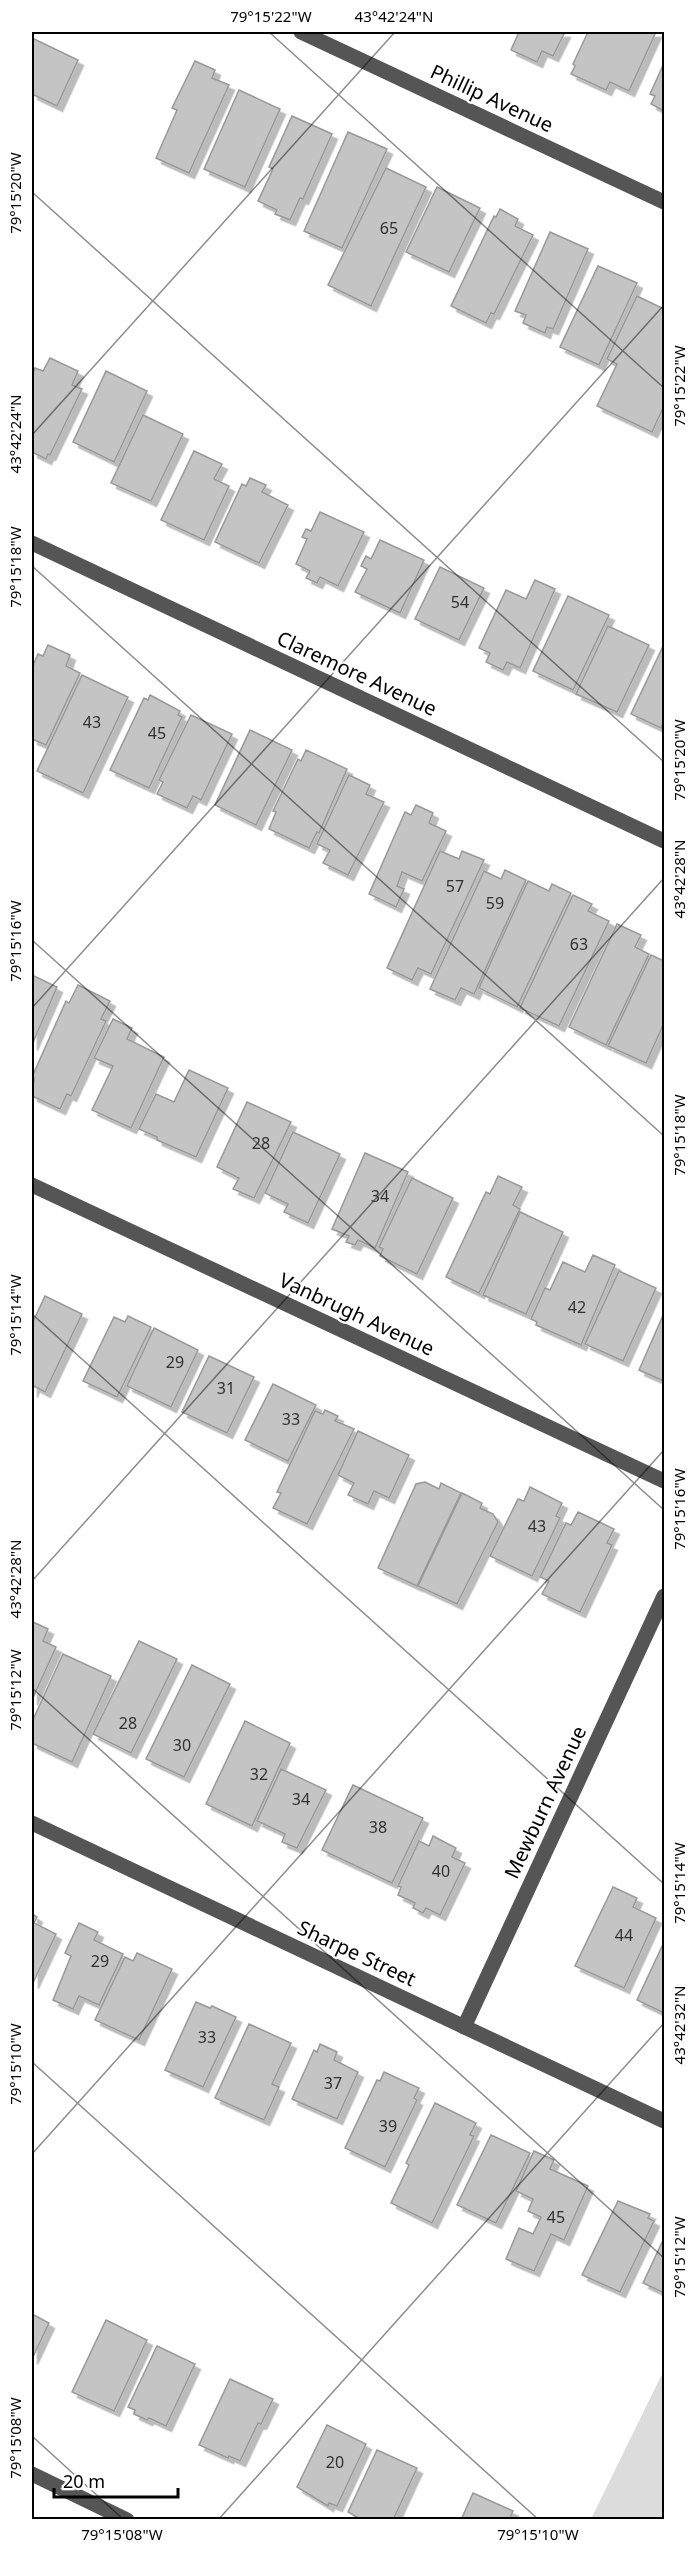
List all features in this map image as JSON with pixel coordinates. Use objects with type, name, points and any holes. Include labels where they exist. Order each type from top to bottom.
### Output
[{"type":"street","name":"Phillip Avenue","points":[[301,32],[664,202]]},
{"type":"street","name":"Claremore Avenue","points":[[32,543],[664,841]]},
{"type":"street","name":"Vanbrugh Avenue","points":[[32,1185],[664,1481]]},
{"type":"street","name":"Mewburn Avenue","points":[[464,2026],[664,1596]]},
{"type":"street","name":"Sharpe Street","points":[[32,1823],[664,2121]]},
{"type":"street","points":[[32,2474],[127,2520]]},
{"type":"shaded area","points":[[664,2370],[664,2519],[591,2519]]},
{"type":"building","points":[[519,32],[565,32],[553,56],[542,51],[537,62],[511,50]]},
{"type":"building","points":[[588,32],[656,32],[629,91],[610,82],[606,90],[571,74],[575,66],[573,64]]},
{"type":"building","points":[[32,38],[78,60],[57,106],[32,94]]},
{"type":"building","points":[[195,61],[215,70],[212,78],[229,85],[189,173],[156,158],[177,110],[172,108]]},
{"type":"building","points":[[664,63],[664,111],[651,104],[655,96],[650,94]]},
{"type":"building","points":[[239,90],[280,109],[245,187],[204,169]]},
{"type":"building","points":[[292,116],[332,134],[303,199],[300,198],[290,220],[275,214],[277,210],[258,201],[273,169],[269,167]]},
{"type":"building","points":[[348,132],[387,149],[342,248],[304,231]]},
{"type":"building","points":[[386,168],[426,187],[371,306],[328,285]]},
{"type":"building","points":[[437,187],[480,208],[449,272],[406,252]]},
{"type":"building","points":[[500,209],[518,219],[515,226],[533,235],[494,314],[491,313],[486,323],[451,306],[494,216],[496,217]]},
{"type":"building","points":[[550,232],[588,249],[553,329],[547,327],[545,333],[523,323],[526,315],[515,311]]},
{"type":"building","points":[[598,266],[637,283],[599,365],[560,347]]},
{"type":"building","points":[[637,296],[664,309],[664,406],[652,432],[597,406],[617,364],[607,359]]},
{"type":"building","points":[[50,358],[78,371],[72,385],[82,389],[46,459],[32,452],[32,375],[35,368],[43,371]]},
{"type":"building","points":[[106,371],[147,391],[114,462],[73,442]]},
{"type":"building","points":[[143,415],[183,434],[151,501],[111,483]]},
{"type":"building","points":[[194,451],[222,464],[214,479],[229,486],[204,540],[161,520]]},
{"type":"building","points":[[250,478],[266,485],[262,492],[288,505],[259,563],[215,542],[242,484],[246,486]]},
{"type":"building","points":[[320,512],[364,532],[338,586],[320,577],[317,583],[306,578],[310,571],[296,564],[307,539],[302,537],[306,529],[311,531]]},
{"type":"building","points":[[380,540],[424,560],[400,613],[355,592],[367,569],[361,566],[366,556],[371,559]]},
{"type":"building","points":[[440,567],[484,588],[459,640],[415,619]]},
{"type":"building","points":[[535,580],[555,589],[520,668],[507,662],[503,670],[486,662],[490,653],[479,648],[506,590],[526,599]]},
{"type":"building","points":[[568,596],[609,615],[573,690],[533,671]]},
{"type":"building","points":[[608,626],[649,645],[617,712],[576,694]]},
{"type":"building","points":[[664,644],[664,721],[661,728],[631,714]]},
{"type":"building","points":[[48,645],[70,655],[66,666],[80,673],[46,745],[32,739],[32,668],[38,654],[43,656]]},
{"type":"building","points":[[82,675],[128,697],[83,793],[37,771]]},
{"type":"building","points":[[150,695],[180,711],[178,715],[182,717],[149,788],[110,770],[144,698],[148,700]]},
{"type":"building","points":[[191,715],[232,734],[201,800],[193,796],[187,808],[157,794],[163,782],[159,780]]},
{"type":"building","points":[[250,730],[292,750],[256,825],[215,805]]},
{"type":"building","points":[[306,750],[347,769],[319,833],[317,832],[309,848],[269,829],[276,812],[273,811],[298,759],[301,761]]},
{"type":"building","points":[[349,775],[370,785],[366,794],[384,802],[348,875],[323,863],[330,850],[317,844]]},
{"type":"building","points":[[416,805],[433,813],[429,823],[446,831],[422,881],[402,872],[397,886],[404,889],[396,907],[369,894],[405,812],[411,815]]},
{"type":"building","points":[[440,851],[459,859],[462,851],[484,860],[431,974],[418,968],[412,980],[387,968]]},
{"type":"building","points":[[505,870],[526,880],[474,994],[461,988],[455,1000],[430,989],[484,871],[501,879]]},
{"type":"building","points":[[528,881],[549,891],[552,884],[571,893],[517,1007],[479,988]]},
{"type":"building","points":[[573,895],[592,904],[588,911],[609,921],[559,1026],[520,1008]]},
{"type":"building","points":[[617,924],[641,935],[635,947],[649,954],[606,1045],[569,1027]]},
{"type":"building","points":[[651,955],[664,961],[664,1023],[646,1063],[608,1046]]},
{"type":"building","points":[[32,975],[57,987],[32,1045]]},
{"type":"building","points":[[78,985],[110,1001],[101,1019],[106,1021],[71,1096],[67,1094],[60,1109],[32,1096],[34,1078],[32,1077],[66,1001],[69,1003]]},
{"type":"building","points":[[113,1019],[132,1028],[127,1039],[164,1057],[131,1128],[92,1110],[113,1066],[94,1058]]},
{"type":"building","points":[[189,1070],[228,1088],[196,1157],[157,1140],[157,1137],[139,1129],[156,1094],[174,1102]]},
{"type":"building","points":[[247,1102],[291,1122],[254,1198],[233,1189],[239,1178],[217,1167]]},
{"type":"building","points":[[293,1132],[340,1154],[308,1223],[284,1212],[288,1204],[265,1193]]},
{"type":"building","points":[[365,1153],[408,1172],[375,1248],[358,1240],[355,1245],[346,1242],[349,1236],[332,1229]]},
{"type":"building","points":[[498,1176],[522,1187],[513,1205],[520,1209],[479,1293],[446,1277],[486,1192],[490,1194]]},
{"type":"building","points":[[412,1178],[453,1198],[417,1274],[380,1256],[383,1249],[379,1247]]},
{"type":"building","points":[[520,1212],[563,1232],[526,1314],[483,1295]]},
{"type":"building","points":[[593,1255],[615,1265],[581,1345],[536,1325],[537,1322],[531,1319],[545,1288],[550,1290],[563,1262],[585,1272]]},
{"type":"building","points":[[619,1271],[656,1288],[623,1361],[585,1344]]},
{"type":"building","points":[[45,1296],[82,1314],[45,1392],[34,1386],[32,1392],[32,1324]]},
{"type":"building","points":[[664,1313],[664,1381],[639,1370]]},
{"type":"building","points":[[128,1316],[151,1327],[117,1397],[83,1381],[114,1317],[125,1322]]},
{"type":"building","points":[[154,1328],[198,1350],[171,1407],[127,1386]]},
{"type":"building","points":[[209,1356],[254,1377],[227,1433],[182,1412]]},
{"type":"building","points":[[273,1384],[316,1405],[288,1461],[245,1440]]},
{"type":"building","points":[[325,1410],[338,1416],[335,1421],[354,1429],[307,1524],[273,1508],[281,1493],[277,1492],[315,1411],[323,1414]]},
{"type":"building","points":[[358,1431],[409,1455],[389,1498],[374,1491],[368,1504],[348,1495],[354,1483],[338,1475]]},
{"type":"building","points":[[425,1482],[439,1489],[441,1483],[461,1493],[417,1586],[378,1568],[416,1484]]},
{"type":"building","points":[[530,1487],[562,1503],[556,1516],[560,1518],[532,1576],[490,1556],[518,1499],[524,1501]]},
{"type":"building","points":[[462,1493],[482,1503],[480,1508],[493,1514],[498,1522],[457,1604],[418,1586]]},
{"type":"building","points":[[578,1512],[614,1529],[607,1543],[612,1545],[580,1612],[542,1594],[549,1581],[540,1577],[566,1523],[571,1525]]},
{"type":"building","points":[[33,1622],[48,1629],[43,1641],[56,1647],[32,1700]]},
{"type":"building","points":[[139,1641],[177,1659],[131,1753],[93,1734]]},
{"type":"building","points":[[63,1654],[111,1676],[72,1762],[32,1743],[32,1722]]},
{"type":"building","points":[[192,1665],[230,1684],[184,1777],[146,1759]]},
{"type":"building","points":[[245,1721],[290,1743],[252,1826],[206,1804]]},
{"type":"building","points":[[281,1769],[326,1790],[297,1848],[282,1842],[285,1834],[257,1821]]},
{"type":"building","points":[[353,1785],[423,1818],[392,1883],[322,1850]]},
{"type":"building","points":[[433,1836],[456,1848],[452,1857],[465,1863],[440,1915],[426,1908],[423,1913],[413,1908],[415,1903],[398,1895],[401,1887],[398,1886],[419,1841],[429,1846]]},
{"type":"building","points":[[613,1887],[637,1898],[633,1907],[656,1918],[624,1988],[575,1966]]},
{"type":"building","points":[[32,1914],[37,1917],[34,1923],[56,1934],[33,1983]]},
{"type":"building","points":[[79,1923],[98,1932],[94,1940],[123,1954],[99,2005],[79,1996],[73,2009],[53,2000],[71,1956],[65,1953]]},
{"type":"building","points":[[664,1942],[664,2013],[637,2000]]},
{"type":"building","points":[[137,1953],[172,1969],[139,2040],[95,2020],[125,1957],[133,1961]]},
{"type":"building","points":[[196,2002],[210,2008],[212,2006],[236,2017],[203,2087],[165,2070]]},
{"type":"building","points":[[249,2024],[291,2043],[272,2084],[279,2087],[264,2120],[215,2098]]},
{"type":"building","points":[[320,2044],[337,2052],[334,2060],[358,2072],[337,2119],[292,2099],[314,2050],[317,2052]]},
{"type":"building","points":[[384,2072],[419,2088],[414,2098],[417,2100],[385,2167],[345,2148],[377,2080],[380,2081]]},
{"type":"building","points":[[435,2103],[476,2123],[470,2135],[474,2136],[432,2223],[391,2203],[409,2165],[406,2163]]},
{"type":"building","points":[[491,2135],[530,2153],[496,2223],[457,2205]]},
{"type":"building","points":[[534,2151],[554,2160],[550,2169],[588,2186],[564,2240],[551,2234],[534,2271],[506,2259],[519,2228],[533,2234],[541,2217],[528,2211],[533,2199],[516,2191]]},
{"type":"building","points":[[618,2201],[650,2214],[648,2218],[654,2221],[620,2292],[582,2275]]},
{"type":"building","points":[[664,2238],[664,2293],[643,2283]]},
{"type":"building","points":[[32,2314],[49,2323],[32,2359]]},
{"type":"building","points":[[106,2320],[147,2340],[114,2411],[72,2392]]},
{"type":"building","points":[[157,2346],[195,2364],[166,2426],[134,2414],[135,2410],[128,2407]]},
{"type":"building","points":[[230,2379],[273,2399],[261,2424],[258,2423],[240,2461],[199,2445]]},
{"type":"building","points":[[327,2425],[366,2444],[337,2506],[329,2503],[328,2506],[297,2487]]},
{"type":"building","points":[[377,2450],[417,2468],[393,2520],[362,2520],[348,2512]]},
{"type":"building","points":[[473,2493],[513,2511],[509,2520],[461,2520]]}]
